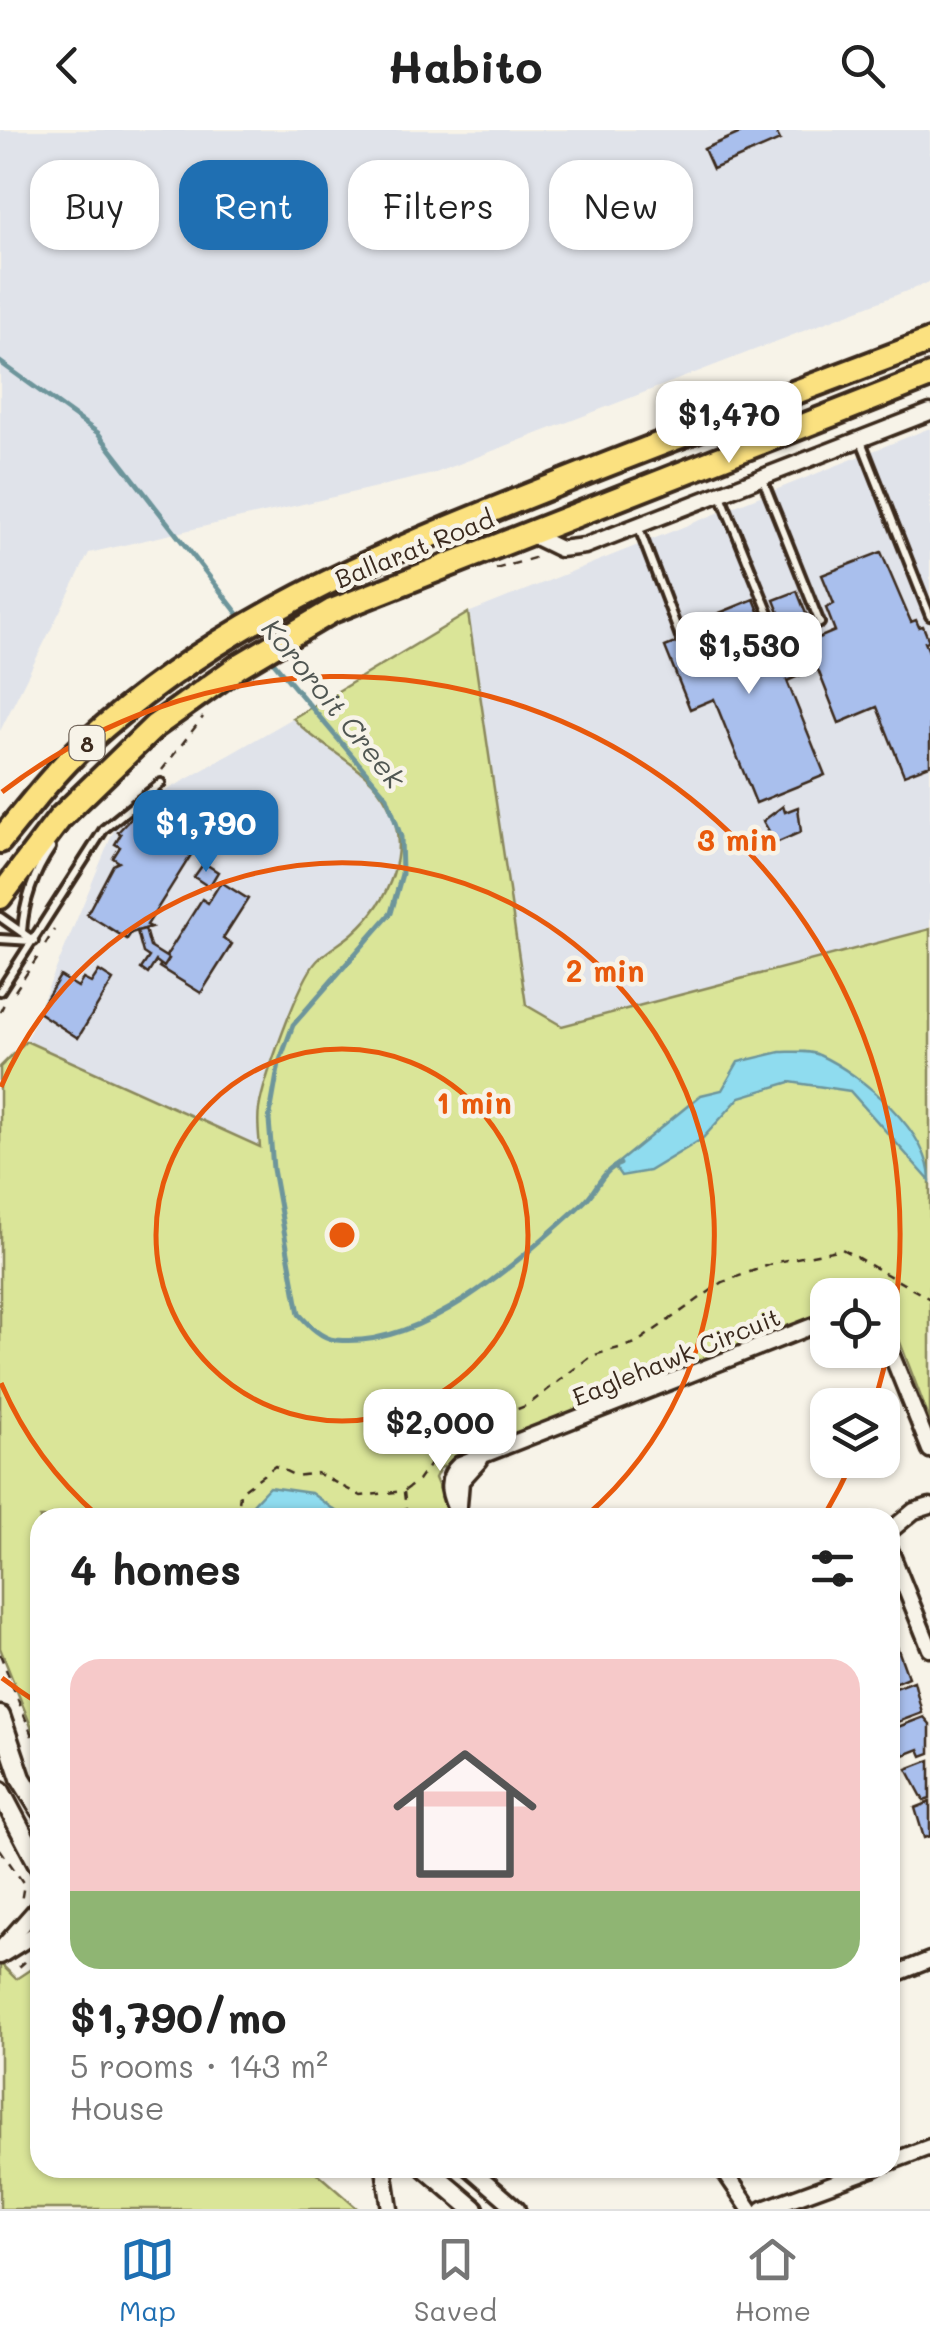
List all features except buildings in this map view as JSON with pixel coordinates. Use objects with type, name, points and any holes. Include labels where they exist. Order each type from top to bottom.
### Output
[{"type":"highway","name":"Ballarat Road","points":[[0,841],[84,745],[190,662],[313,586],[577,476],[930,342]]},
{"type":"highway","name":"Ballarat Road","points":[[0,897],[60,818],[113,762],[205,690],[332,611],[930,376]]},
{"type":"street","points":[[525,532],[551,546],[570,548],[930,412]]},
{"type":"street","name":"Eaglehawk Circuit","points":[[461,1508],[460,1481],[485,1457],[810,1327]]},
{"type":"street","points":[[897,1368],[930,1450]]},
{"type":"street","points":[[900,1523],[914,1511],[930,1506]]},
{"type":"street","points":[[900,1575],[930,1649]]},
{"type":"street","points":[[0,1716],[21,1778],[30,1793]]},
{"type":"street","points":[[0,1791],[30,1848]]},
{"type":"street","points":[[0,1953],[30,1917]]},
{"type":"street","points":[[0,1953],[30,1937]]},
{"type":"street","points":[[900,1972],[930,1960]]},
{"type":"street","points":[[900,2158],[930,2147]]},
{"type":"street","points":[[385,2178],[390,2209]]},
{"type":"street","points":[[438,2178],[474,2209]]},
{"type":"street","points":[[481,2178],[516,2209]]},
{"type":"street","points":[[729,2178],[750,2209]]},
{"type":"street","points":[[763,2209],[848,2178]]},
{"type":"lane","points":[[860,439],[930,616]]},
{"type":"lane","points":[[762,477],[820,623]]},
{"type":"lane","points":[[720,493],[787,658]]},
{"type":"lane","points":[[638,525],[682,639]]},
{"type":"lane","points":[[0,990],[104,828],[161,783]]},
{"type":"lane","points":[[22,932],[23,910],[38,866],[56,840],[60,818]]},
{"type":"lane","points":[[0,917],[34,941]]},
{"type":"lane","points":[[0,939],[34,941]]},
{"type":"path","points":[[239,1508],[240,1492],[275,1466],[296,1476],[317,1473],[361,1496],[404,1491],[418,1481],[444,1443],[528,1405],[591,1356],[636,1342],[694,1300],[742,1274],[835,1248],[862,1257],[930,1298]]},
{"type":"path","points":[[404,1491],[405,1508]]},
{"type":"path","points":[[0,1654],[30,1730]]},
{"type":"path","points":[[0,1849],[24,1884],[20,1904],[30,1907]]},
{"type":"path","points":[[19,1968],[30,1959]]},
{"type":"shaded area","points":[[0,130],[930,130],[930,282],[433,474],[89,553],[0,731]]},
{"type":"shaded area","points":[[930,428],[930,929],[562,1026],[526,1005],[468,613]]},
{"type":"shaded area","points":[[293,718],[364,774],[387,802],[397,828],[398,854],[385,900],[353,933],[315,962],[275,1054],[258,1111],[260,1148],[26,1041],[119,818]]},
{"type":"green space","points":[[468,613],[526,1005],[562,1026],[930,929],[930,1421],[900,1342],[900,1278],[810,1278],[810,1322],[440,1468],[435,1478],[447,1508],[30,1508],[30,1724],[0,1648],[0,1067],[26,1041],[260,1147],[258,1118],[262,1096],[301,988],[317,961],[353,933],[377,906],[397,857],[395,822],[380,791],[357,768],[293,718]]},
{"type":"green space","points":[[0,1963],[16,1979],[30,1970],[30,2178],[322,2178],[358,2209],[0,2209]]},
{"type":"water","points":[[780,1052],[819,1055],[873,1090],[919,1143],[930,1181],[850,1091],[790,1082],[740,1097],[702,1139],[649,1171],[621,1176],[614,1166],[701,1095],[722,1090],[738,1062]]},
{"type":"water","points":[[269,1487],[311,1493],[332,1508],[251,1508]]},
{"type":"waterway","name":"Kororoit Creek","points":[[0,362],[98,433],[242,619]]},
{"type":"waterway","name":"Kororoit Creek","points":[[269,657],[387,797],[401,837],[402,874],[391,913],[293,1025],[279,1063],[269,1120],[273,1169],[299,1314],[320,1334],[336,1340],[370,1339],[438,1315],[532,1248],[584,1202],[608,1171],[620,1164]]}]
